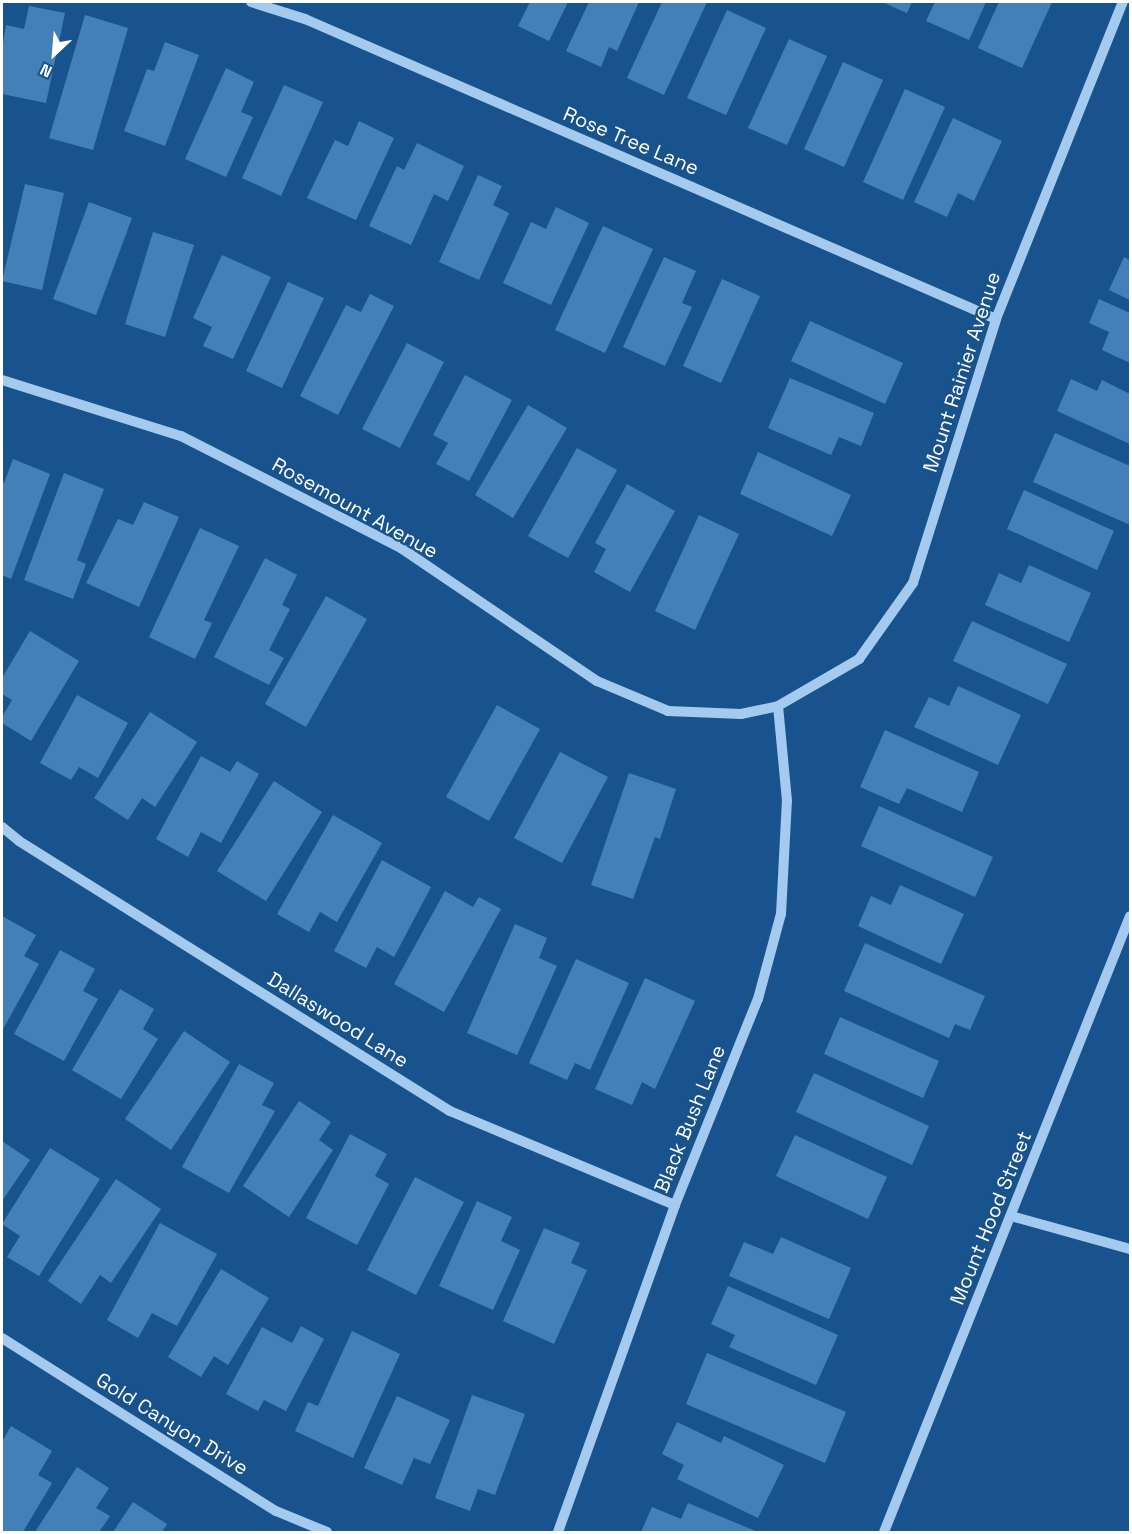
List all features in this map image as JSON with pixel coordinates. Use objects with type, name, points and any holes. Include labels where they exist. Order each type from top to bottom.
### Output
[{"type":"street","name":"Rose Tree Lane","points":[[251,2],[305,20],[996,319]]},
{"type":"street","name":"Mount Rainier Avenue","points":[[778,706],[860,659],[913,582],[996,319],[1123,2]]},
{"type":"street","name":"Rosemount Avenue","points":[[2,380],[181,436],[401,548],[597,681],[668,711],[741,714],[778,706]]},
{"type":"street","name":"Black Bush Lane","points":[[558,1533],[675,1205],[758,999],[781,914],[787,801],[778,706]]},
{"type":"street","name":"Dallaswood Lane","points":[[2,827],[19,841],[450,1112],[675,1205]]},
{"type":"street","name":"Mount Hood Street","points":[[884,1533],[1131,916]]},
{"type":"street","points":[[1011,1216],[1131,1249]]},
{"type":"street","name":"Gold Canyon Drive","points":[[2,1338],[276,1511],[327,1533]]},
{"type":"building","points":[[530,2],[568,2],[549,41],[518,26]]},
{"type":"building","points":[[589,2],[639,2],[617,51],[609,47],[601,67],[566,51]]},
{"type":"building","points":[[662,2],[707,2],[664,95],[627,78]]},
{"type":"building","points":[[882,2],[912,2],[907,13]]},
{"type":"building","points":[[935,2],[986,2],[969,40],[926,21]]},
{"type":"building","points":[[999,2],[1052,2],[1022,68],[978,48]]},
{"type":"building","points":[[29,6],[65,13],[46,103],[2,94],[2,49],[6,25],[24,29]]},
{"type":"building","points":[[727,10],[766,28],[726,115],[687,98]]},
{"type":"building","points":[[85,15],[128,28],[93,150],[49,138]]},
{"type":"building","points":[[789,39],[827,56],[787,145],[748,128]]},
{"type":"building","points":[[165,42],[199,55],[165,146],[124,131],[147,69],[154,71]]},
{"type":"building","points":[[843,62],[883,80],[844,167],[804,149]]},
{"type":"building","points":[[226,68],[254,82],[241,112],[253,117],[226,177],[185,159]]},
{"type":"building","points":[[284,85],[323,102],[281,196],[242,178]]},
{"type":"building","points":[[905,89],[945,107],[903,200],[863,182]]},
{"type":"building","points":[[953,118],[1002,141],[974,201],[958,193],[947,217],[914,202]]},
{"type":"building","points":[[359,121],[394,138],[356,220],[307,198],[335,140],[348,146]]},
{"type":"building","points":[[417,143],[464,166],[448,201],[434,194],[411,245],[369,226],[397,166],[404,170]]},
{"type":"building","points":[[478,175],[502,186],[493,205],[509,213],[479,280],[439,262]]},
{"type":"building","points":[[25,184],[64,193],[42,290],[2,281]]},
{"type":"building","points":[[89,202],[132,218],[96,315],[53,299]]},
{"type":"building","points":[[556,207],[589,223],[551,305],[503,283],[531,222],[546,229]]},
{"type":"building","points":[[603,226],[653,249],[605,353],[555,330]]},
{"type":"building","points":[[153,232],[194,245],[165,337],[125,324]]},
{"type":"building","points":[[222,255],[271,277],[233,359],[203,346],[212,327],[193,318]]},
{"type":"building","points":[[664,257],[696,271],[682,303],[692,307],[665,366],[623,347]]},
{"type":"building","points":[[1124,257],[1130,260],[1130,300],[1109,290]]},
{"type":"building","points":[[722,279],[760,296],[721,383],[683,366]]},
{"type":"building","points":[[288,282],[324,298],[282,388],[246,371]]},
{"type":"building","points":[[370,294],[394,306],[338,415],[300,396],[346,305],[361,312]]},
{"type":"building","points":[[1099,299],[1130,313],[1130,363],[1102,350],[1109,332],[1089,323]]},
{"type":"building","points":[[810,321],[903,363],[885,404],[791,361]]},
{"type":"building","points":[[407,343],[444,362],[400,448],[362,429]]},
{"type":"building","points":[[465,375],[512,400],[469,481],[436,464],[448,443],[433,435]]},
{"type":"building","points":[[790,378],[874,413],[861,446],[839,437],[831,455],[768,428]]},
{"type":"building","points":[[1071,379],[1097,391],[1102,380],[1130,394],[1130,444],[1057,411]]},
{"type":"building","points":[[528,405],[567,428],[513,518],[475,495]]},
{"type":"building","points":[[1055,433],[1130,466],[1130,525],[1033,482]]},
{"type":"building","points":[[577,448],[617,470],[568,558],[528,536]]},
{"type":"building","points":[[758,452],[851,495],[832,536],[740,494]]},
{"type":"building","points":[[13,459],[50,474],[11,579],[2,575],[2,481],[4,483]]},
{"type":"building","points":[[64,473],[104,489],[77,560],[86,564],[73,599],[24,580]]},
{"type":"building","points":[[627,484],[675,511],[630,592],[594,572],[606,549],[595,543]]},
{"type":"building","points":[[1024,490],[1114,531],[1097,570],[1007,529]]},
{"type":"building","points":[[144,502],[179,517],[139,607],[86,583],[118,519],[133,525]]},
{"type":"building","points":[[699,515],[739,534],[695,630],[655,611]]},
{"type":"building","points":[[200,528],[239,546],[204,620],[212,623],[195,659],[149,637]]},
{"type":"building","points":[[265,558],[297,575],[282,605],[290,609],[269,650],[284,658],[269,685],[214,657]]},
{"type":"building","points":[[1029,565],[1091,593],[1069,642],[985,605],[999,573],[1021,583]]},
{"type":"building","points":[[326,596],[367,619],[306,727],[265,704]]},
{"type":"building","points":[[972,621],[1067,664],[1048,704],[953,661]]},
{"type":"building","points":[[30,631],[79,661],[31,741],[2,723],[2,717],[12,700],[2,694],[2,678]]},
{"type":"building","points":[[958,686],[1021,715],[998,765],[914,727],[929,697],[949,706]]},
{"type":"building","points":[[77,695],[128,723],[98,778],[79,767],[71,780],[40,763]]},
{"type":"building","points":[[497,705],[540,729],[489,821],[446,797]]},
{"type":"building","points":[[150,712],[197,742],[155,807],[142,798],[128,820],[94,798]]},
{"type":"building","points":[[885,730],[979,772],[962,812],[907,788],[899,804],[860,787]]},
{"type":"building","points":[[560,752],[608,777],[562,863],[514,838]]},
{"type":"building","points":[[201,756],[230,772],[237,761],[259,774],[221,843],[201,832],[188,857],[156,839]]},
{"type":"building","points":[[629,773],[676,789],[660,839],[655,837],[633,899],[591,885]]},
{"type":"building","points":[[274,781],[322,812],[266,901],[217,871]]},
{"type":"building","points":[[879,806],[993,857],[975,897],[861,846]]},
{"type":"building","points":[[333,815],[382,843],[337,922],[320,912],[309,932],[277,914]]},
{"type":"building","points":[[382,860],[431,887],[394,957],[377,947],[366,968],[334,951]]},
{"type":"building","points":[[900,885],[964,914],[941,964],[858,926],[871,896],[891,905]]},
{"type":"building","points":[[445,891],[473,907],[479,897],[501,909],[444,1012],[394,984]]},
{"type":"building","points":[[2,916],[36,935],[24,956],[39,964],[2,1031]]},
{"type":"building","points":[[515,924],[547,938],[539,958],[557,966],[517,1055],[467,1033]]},
{"type":"building","points":[[865,943],[985,996],[970,1030],[955,1024],[949,1038],[844,991]]},
{"type":"building","points":[[60,950],[95,969],[83,991],[98,999],[64,1061],[14,1034]]},
{"type":"building","points":[[576,959],[629,983],[590,1070],[575,1063],[567,1080],[529,1063]]},
{"type":"building","points":[[645,978],[695,1001],[655,1089],[642,1082],[632,1105],[595,1089]]},
{"type":"building","points":[[120,989],[154,1009],[143,1029],[158,1039],[121,1099],[72,1070]]},
{"type":"building","points":[[840,1017],[939,1061],[923,1098],[824,1054]]},
{"type":"building","points":[[184,1031],[230,1062],[171,1150],[125,1119]]},
{"type":"building","points":[[239,1064],[274,1083],[262,1105],[275,1111],[229,1193],[182,1167]]},
{"type":"building","points":[[814,1073],[929,1126],[912,1165],[796,1112]]},
{"type":"building","points":[[299,1101],[331,1122],[319,1140],[333,1150],[289,1217],[243,1186]]},
{"type":"building","points":[[350,1134],[387,1154],[375,1176],[389,1184],[357,1245],[306,1218]]},
{"type":"building","points":[[795,1135],[887,1177],[868,1219],[776,1176]]},
{"type":"building","points":[[2,1141],[30,1160],[2,1201]]},
{"type":"building","points":[[50,1148],[100,1179],[39,1276],[7,1257],[20,1236],[2,1224]]},
{"type":"building","points":[[415,1177],[464,1202],[416,1295],[367,1270]]},
{"type":"building","points":[[116,1179],[161,1209],[111,1283],[100,1275],[81,1304],[48,1281]]},
{"type":"building","points":[[477,1201],[512,1217],[501,1241],[520,1250],[493,1310],[439,1286]]},
{"type":"building","points":[[160,1223],[217,1254],[177,1326],[152,1313],[138,1338],[107,1320]]},
{"type":"building","points":[[544,1228],[580,1243],[571,1263],[587,1270],[554,1344],[503,1321]]},
{"type":"building","points":[[781,1237],[851,1268],[829,1319],[729,1276],[744,1242],[773,1254]]},
{"type":"building","points":[[221,1269],[269,1298],[228,1365],[214,1356],[201,1377],[168,1357]]},
{"type":"building","points":[[728,1286],[838,1335],[816,1385],[729,1347],[735,1335],[711,1324]]},
{"type":"building","points":[[301,1326],[324,1339],[286,1411],[264,1400],[258,1411],[226,1394],[262,1327],[292,1343]]},
{"type":"building","points":[[352,1331],[400,1354],[353,1458],[295,1431],[308,1402],[318,1406]]},
{"type":"building","points":[[707,1353],[846,1412],[825,1463],[686,1404]]},
{"type":"building","points":[[472,1395],[525,1414],[495,1495],[478,1489],[470,1511],[435,1498]]},
{"type":"building","points":[[397,1396],[450,1420],[430,1464],[414,1458],[402,1485],[364,1468]]},
{"type":"building","points":[[677,1422],[721,1443],[724,1436],[784,1465],[758,1518],[677,1479],[684,1465],[662,1454]]},
{"type":"building","points":[[11,1426],[52,1451],[38,1475],[52,1483],[23,1532],[2,1532],[2,1442]]},
{"type":"building","points":[[77,1467],[109,1488],[96,1508],[110,1516],[99,1532],[35,1532]]},
{"type":"building","points":[[133,1502],[167,1524],[162,1532],[113,1532]]},
{"type":"building","points":[[688,1503],[758,1532],[641,1532],[652,1507],[681,1519]]}]
